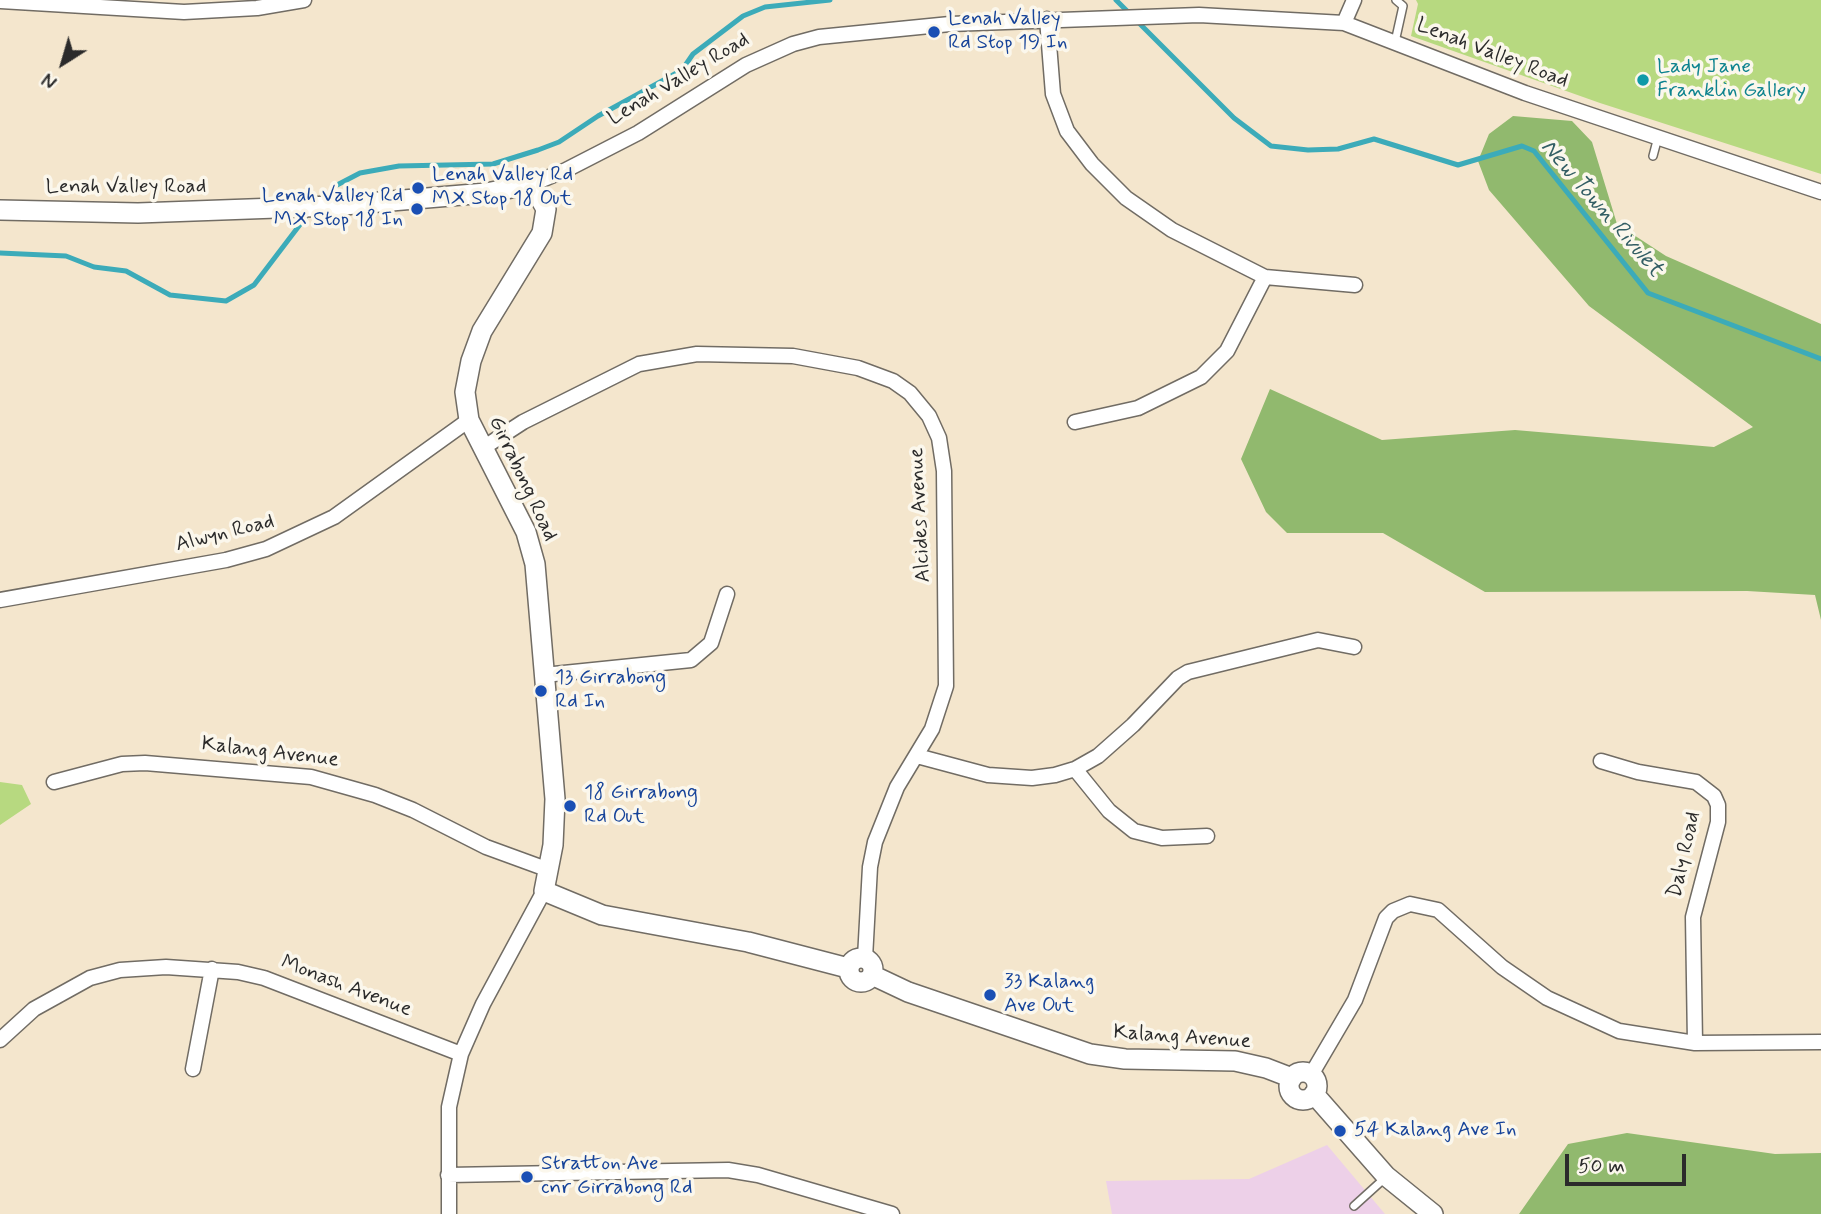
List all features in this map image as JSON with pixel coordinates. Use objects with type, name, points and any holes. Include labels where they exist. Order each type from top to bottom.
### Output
[{"type":"street","points":[[0,1],[184,12],[257,8],[304,0]]},
{"type":"street","points":[[1344,23],[1354,0]]},
{"type":"street","name":"Lenah Valley Road","points":[[0,210],[138,213],[319,207],[486,193],[532,184],[598,154],[746,65],[793,44],[819,37],[887,29],[1148,15],[1247,16],[1344,23],[1525,93],[1821,192]]},
{"type":"street","points":[[1047,19],[1053,94],[1067,131],[1092,164],[1126,198],[1172,230],[1265,277],[1356,285]]},
{"type":"street","name":"Girrabong Road","points":[[449,1214],[449,1107],[461,1054],[483,1004],[544,891],[549,870],[555,799],[532,548],[469,420],[465,392],[476,344],[542,233],[545,209],[532,184]]},
{"type":"street","points":[[1075,422],[1138,408],[1201,377],[1227,351],[1265,277]]},
{"type":"street","name":"Alcides Avenue","points":[[483,448],[523,422],[639,364],[666,358],[725,353],[832,361],[893,381],[910,393],[929,416],[939,438],[944,471],[946,686],[932,729],[885,811],[876,842],[868,891],[862,967]]},
{"type":"street","name":"Alwyn Road","points":[[0,600],[226,560],[266,549],[334,517],[469,420]]},
{"type":"street","points":[[544,675],[691,660],[711,643],[727,594]]},
{"type":"street","points":[[917,756],[955,768],[1009,777],[1032,778],[1075,769],[1116,741],[1178,678],[1188,672],[1318,640],[1354,648]]},
{"type":"street","name":"Daly Road","points":[[1601,761],[1638,772],[1696,782],[1714,796],[1718,805],[1718,822],[1693,917],[1695,1043]]},
{"type":"street","name":"Kalang Avenue","points":[[54,782],[122,764],[145,763],[311,777],[375,795],[412,810],[486,848],[549,870]]},
{"type":"street","points":[[1075,769],[1110,811],[1134,831],[1162,838],[1207,836]]},
{"type":"street","name":"Kalang Avenue","points":[[544,891],[602,915],[748,942],[862,967],[1030,1035],[1090,1054],[1125,1059],[1236,1061],[1306,1082],[1386,1176],[1433,1214]]},
{"type":"street","points":[[1306,1082],[1355,1000],[1386,918],[1393,911],[1410,904],[1438,910],[1512,974],[1570,1011],[1619,1031],[1695,1043],[1821,1042]]},
{"type":"street","points":[[193,1069],[212,969]]},
{"type":"street","name":"Monash Avenue","points":[[0,1040],[34,1009],[90,978],[120,970],[212,969],[264,978],[461,1054]]},
{"type":"street","points":[[449,1175],[728,1170],[758,1175],[892,1214]]},
{"type":"lane","points":[[1395,42],[1403,6],[1396,0]]},
{"type":"lane","points":[[1653,156],[1658,136]]},
{"type":"lane","points":[[1354,1206],[1386,1176]]},
{"type":"shaded area","points":[[1327,1145],[1385,1214],[1112,1214],[1106,1181],[1249,1179]]},
{"type":"green space","points":[[1416,0],[1821,0],[1821,174],[1600,103],[1411,36],[1418,4]]},
{"type":"green space","points":[[1513,116],[1572,121],[1592,142],[1617,224],[1666,256],[1821,324],[1821,620],[1815,595],[1747,591],[1485,592],[1383,533],[1287,533],[1266,512],[1241,459],[1270,389],[1382,440],[1515,430],[1714,447],[1753,427],[1589,306],[1489,190],[1478,161],[1489,134]]},
{"type":"green space","points":[[0,782],[22,785],[31,804],[0,825]]},
{"type":"green space","points":[[1627,1133],[1775,1154],[1821,1153],[1821,1214],[1519,1214],[1568,1144]]},
{"type":"waterway","name":"New Town Rivulet","points":[[337,185],[360,173],[399,166],[493,164],[538,150],[559,142],[598,116],[682,70],[693,54],[743,16],[765,7],[830,0]]},
{"type":"waterway","name":"New Town Rivulet","points":[[1116,0],[1234,118],[1271,146],[1308,150],[1338,149],[1374,139],[1458,165],[1522,146],[1534,151],[1648,293],[1821,359]]},
{"type":"waterway","name":"New Town Rivulet","points":[[0,253],[66,256],[94,267],[126,271],[170,295],[226,301],[254,285],[305,218]]},
{"type":"place","name":"Lenah Valley Rd Stop 19 In","points":[[934,32]]},
{"type":"place","name":"Lady Jane Franklin Gallery","points":[[1643,80]]},
{"type":"place","name":"Lenah Valley Rd MX Stop 18 Out","points":[[418,188]]},
{"type":"place","name":"Lenah Valley Rd MX Stop 18 In","points":[[417,209]]},
{"type":"place","name":"13 Girrabong Rd In","points":[[541,691]]},
{"type":"place","name":"18 Girrabong Rd Out","points":[[570,806]]},
{"type":"place","name":"33 Kalang Ave Out","points":[[990,995]]},
{"type":"place","name":"54 Kalang Ave In","points":[[1340,1131]]},
{"type":"place","name":"Stratton Ave cnr Girrabong Rd","points":[[527,1177]]}]
